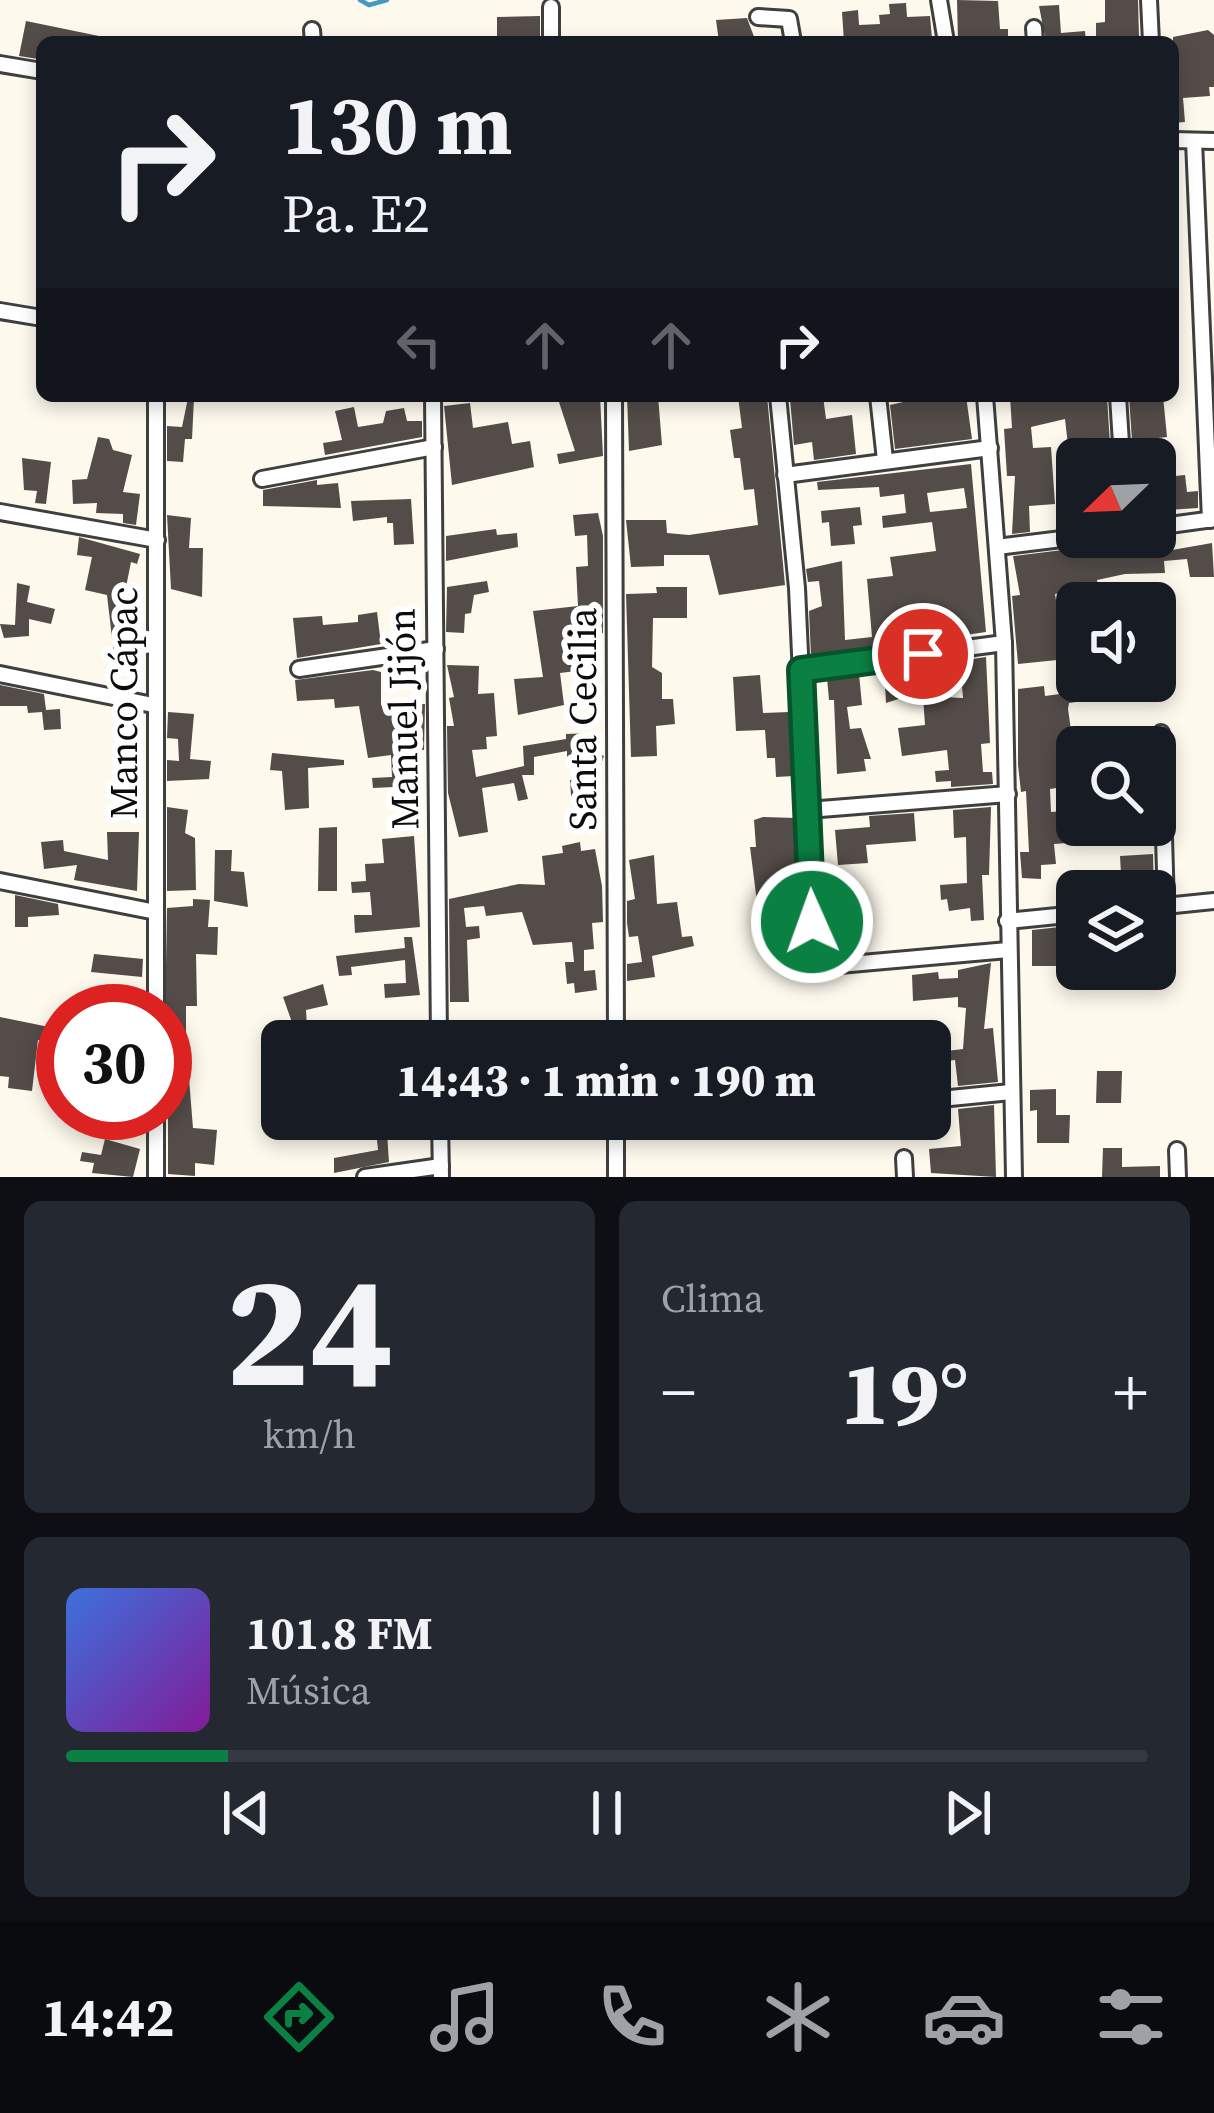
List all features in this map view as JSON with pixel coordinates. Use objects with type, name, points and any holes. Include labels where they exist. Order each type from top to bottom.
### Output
[{"type":"street","points":[[939,0],[945,36]]},
{"type":"street","points":[[1149,0],[1151,36]]},
{"type":"street","points":[[550,7],[551,36]]},
{"type":"street","points":[[758,17],[789,19],[792,36]]},
{"type":"street","points":[[0,64],[36,69]]},
{"type":"street","points":[[1179,140],[1214,141]]},
{"type":"street","points":[[1176,524],[1212,519],[1194,141]]},
{"type":"street","points":[[0,311],[36,317]]},
{"type":"street","name":"Manco Cápac","points":[[156,402],[156,984]]},
{"type":"street","name":"Manuel Jijón","points":[[433,402],[439,1020]]},
{"type":"street","name":"Santa Cecilia","points":[[614,402],[616,1020]]},
{"type":"street","points":[[779,402],[801,670],[814,960],[819,965],[1008,950]]},
{"type":"street","points":[[879,402],[885,460]]},
{"type":"street","points":[[986,402],[1004,644],[1013,1177]]},
{"type":"street","points":[[1118,402],[1121,438]]},
{"type":"street","points":[[262,479],[434,447]]},
{"type":"street","points":[[785,475],[990,448]]},
{"type":"street","points":[[0,512],[157,540]]},
{"type":"street","points":[[997,547],[1056,540]]},
{"type":"street","points":[[801,670],[1004,644]]},
{"type":"street","points":[[299,669],[436,649]]},
{"type":"street","points":[[0,674],[153,705]]},
{"type":"street","points":[[808,810],[1008,794]]},
{"type":"street","points":[[0,881],[156,912]]},
{"type":"street","points":[[1176,905],[1214,901]]},
{"type":"street","points":[[1007,921],[1056,916]]},
{"type":"street","points":[[951,1098],[1011,1092]]},
{"type":"street","points":[[156,1140],[156,1177]]},
{"type":"street","points":[[365,1177],[441,1171],[440,1140]]},
{"type":"street","points":[[616,1140],[616,1177]]},
{"type":"street","points":[[1177,1150],[1178,1177]]},
{"type":"street","points":[[904,1158],[905,1177]]},
{"type":"building","points":[[957,0],[998,1],[1000,29],[1008,29],[1008,36],[958,36]]},
{"type":"building","points":[[1105,0],[1138,0],[1139,36],[1096,36],[1096,23],[1105,22]]},
{"type":"building","points":[[906,3],[907,17],[930,16],[932,36],[844,36],[842,12],[858,10],[859,25],[880,24],[879,15],[890,14],[889,4]]},
{"type":"building","points":[[1059,5],[1061,33],[1085,31],[1085,36],[1045,36],[1039,6]]},
{"type":"building","points":[[540,16],[540,36],[497,36],[497,17]]},
{"type":"building","points":[[747,18],[754,36],[718,36],[716,20]]},
{"type":"building","points":[[26,21],[99,36],[36,36],[36,59],[19,56]]},
{"type":"building","points":[[1208,30],[1214,35],[1214,87],[1209,87],[1210,96],[1183,98],[1185,122],[1179,122],[1179,36]]},
{"type":"building","points":[[187,402],[194,402],[192,439],[185,439],[183,462],[167,461],[167,426],[182,427]]},
{"type":"building","points":[[559,402],[600,402],[603,456],[559,464],[557,454],[575,451]]},
{"type":"building","points":[[627,402],[658,402],[662,445],[629,451]]},
{"type":"building","points":[[739,402],[768,402],[785,585],[719,595],[709,555],[664,555],[664,566],[631,567],[626,520],[666,520],[667,533],[689,535],[758,525],[754,489],[744,490],[740,458],[734,458],[730,430],[742,428]]},
{"type":"building","points":[[790,402],[824,402],[826,419],[852,415],[856,454],[814,460],[812,442],[794,445]]},
{"type":"building","points":[[967,402],[972,439],[895,449],[890,405]]},
{"type":"building","points":[[1010,402],[1107,402],[1110,438],[1067,438],[1065,419],[1031,427],[1033,448],[1051,447],[1055,504],[1029,506],[1030,532],[1012,534],[1015,476],[1007,476],[1004,429],[1012,428]]},
{"type":"building","points":[[1129,402],[1164,402],[1167,437],[1132,438]]},
{"type":"building","points":[[470,403],[473,428],[508,422],[512,444],[530,441],[534,467],[452,485],[444,406]]},
{"type":"building","points":[[354,407],[358,427],[383,423],[386,411],[404,408],[407,421],[422,421],[422,437],[325,455],[323,443],[342,440],[335,411]]},
{"type":"building","points":[[98,437],[109,439],[113,450],[132,455],[123,492],[140,494],[136,525],[123,523],[123,514],[96,513],[97,503],[73,504],[72,480],[87,479]]},
{"type":"building","points":[[22,458],[51,462],[46,504],[35,503],[37,491],[24,490]]},
{"type":"building","points":[[971,464],[986,632],[811,657],[809,611],[822,606],[819,581],[808,582],[806,569],[842,561],[845,640],[872,637],[867,579],[893,576],[890,557],[936,551],[932,522],[883,528],[882,516],[906,513],[904,494],[880,497],[879,487],[818,490],[817,482]],"holes":[[[964,488],[967,508],[930,512],[927,493]]]},
{"type":"building","points":[[1185,475],[1187,492],[1198,491],[1198,508],[1176,509],[1176,476]]},
{"type":"building","points":[[317,480],[317,485],[338,483],[341,508],[263,506],[263,490]]},
{"type":"building","points":[[411,499],[414,544],[394,545],[393,523],[387,523],[387,517],[353,521],[351,501]]},
{"type":"building","points":[[860,507],[862,525],[853,526],[855,544],[831,546],[829,522],[822,523],[821,511]]},
{"type":"building","points":[[598,513],[603,536],[603,633],[588,634],[592,658],[575,661],[576,671],[560,673],[564,705],[518,715],[514,679],[543,677],[533,611],[578,606],[576,567],[588,566],[587,535],[575,536],[573,515]]},
{"type":"building","points":[[167,515],[191,518],[189,548],[203,548],[202,597],[171,589]]},
{"type":"building","points":[[496,529],[497,535],[517,533],[518,547],[446,561],[446,536]]},
{"type":"building","points":[[79,537],[140,554],[137,564],[131,562],[126,587],[134,588],[129,611],[135,611],[128,657],[114,655],[107,595],[85,590],[92,557],[77,555]]},
{"type":"building","points":[[1212,543],[1214,577],[1190,577],[1187,559],[1164,561],[1165,573],[1056,582],[1056,660],[1018,664],[1012,596],[1020,595],[1013,556],[1056,551],[1056,558],[1176,558],[1176,549]]},
{"type":"building","points":[[487,581],[489,592],[474,595],[471,613],[465,614],[464,633],[446,632],[447,587]]},
{"type":"building","points":[[17,583],[30,586],[27,602],[55,609],[51,624],[29,619],[29,636],[4,638],[0,624],[15,625]]},
{"type":"building","points":[[656,587],[687,587],[687,618],[653,618],[652,667],[662,673],[662,699],[673,699],[675,724],[656,726],[657,756],[631,757],[626,594],[657,593]]},
{"type":"building","points":[[377,612],[381,644],[297,658],[293,618],[322,616],[323,625],[358,622],[358,615]]},
{"type":"building","points":[[986,657],[990,743],[981,744],[983,772],[992,772],[993,784],[951,787],[951,781],[936,782],[935,771],[949,770],[947,750],[902,756],[898,728],[925,725],[923,696],[963,698],[961,675],[946,676],[945,663]]},
{"type":"building","points":[[447,665],[479,666],[478,694],[494,693],[497,736],[486,737],[487,749],[472,750],[476,777],[524,766],[523,746],[566,739],[566,734],[591,733],[592,751],[604,756],[601,765],[567,759],[567,751],[534,757],[534,775],[522,775],[528,799],[518,801],[514,783],[482,788],[488,832],[459,837],[448,793],[447,726],[454,726],[449,698],[454,697]]},
{"type":"building","points":[[915,666],[917,693],[886,703],[885,683],[898,682],[897,669]]},
{"type":"building","points":[[381,672],[381,705],[425,704],[424,750],[414,749],[415,786],[373,788],[372,778],[392,777],[391,755],[368,758],[359,706],[335,708],[334,699],[297,701],[295,680]]},
{"type":"building","points":[[859,674],[862,705],[847,707],[850,729],[861,728],[871,759],[864,759],[866,771],[837,774],[834,700],[829,700],[827,678]]},
{"type":"building","points":[[760,675],[763,713],[789,712],[794,776],[776,777],[775,758],[767,758],[765,730],[736,731],[733,677]]},
{"type":"building","points":[[0,685],[44,694],[46,710],[60,709],[61,729],[44,730],[42,712],[28,713],[27,706],[0,706]]},
{"type":"building","points":[[1044,686],[1045,696],[1056,695],[1056,702],[1076,702],[1069,703],[1070,726],[1056,726],[1056,788],[1050,789],[1051,812],[1056,812],[1056,864],[1041,865],[1041,879],[1022,878],[1020,852],[1029,852],[1026,791],[1021,792],[1018,765],[1018,689]]},
{"type":"building","points":[[168,712],[194,714],[190,759],[211,761],[209,779],[167,781],[167,760],[179,761],[178,739],[167,738]]},
{"type":"building","points":[[272,753],[344,760],[344,765],[308,768],[309,808],[285,810],[282,771],[270,770]]},
{"type":"building","points":[[596,776],[600,796],[591,797],[594,822],[573,825],[570,780]]},
{"type":"building","points":[[167,807],[188,810],[185,833],[195,838],[196,890],[167,891]]},
{"type":"building","points":[[991,807],[989,875],[982,875],[984,920],[971,921],[970,908],[949,911],[947,899],[941,900],[940,885],[967,883],[966,837],[954,838],[953,810]]},
{"type":"building","points":[[914,813],[916,841],[866,845],[868,863],[838,865],[835,830],[870,827],[869,816]]},
{"type":"building","points":[[796,818],[798,899],[757,902],[750,847],[756,847],[754,820]]},
{"type":"building","points":[[337,827],[337,891],[318,891],[319,828]]},
{"type":"building","points":[[107,832],[139,832],[137,891],[74,880],[77,865],[44,869],[41,842],[63,840],[64,851],[108,860]]},
{"type":"building","points":[[414,836],[420,927],[355,933],[354,915],[372,915],[370,892],[352,893],[351,882],[366,881],[365,864],[384,863],[382,839]]},
{"type":"building","points":[[580,842],[581,851],[595,849],[602,886],[603,922],[592,923],[594,949],[584,950],[584,971],[595,970],[597,990],[575,993],[574,983],[567,984],[565,962],[574,962],[572,942],[533,945],[522,912],[486,916],[484,906],[464,908],[466,927],[479,926],[480,938],[467,940],[469,1002],[450,1002],[449,899],[519,884],[545,885],[542,856],[563,853],[562,846]]},
{"type":"building","points":[[215,850],[232,850],[231,871],[244,872],[248,907],[214,901]]},
{"type":"building","points":[[1153,854],[1153,870],[1121,870],[1120,856]]},
{"type":"building","points":[[654,855],[657,904],[677,902],[682,937],[692,936],[694,946],[652,956],[655,977],[627,981],[627,964],[642,962],[638,936],[629,937],[627,923],[627,901],[635,899],[629,860]]},
{"type":"building","points":[[15,895],[58,904],[59,915],[28,917],[28,927],[15,927]]},
{"type":"building","points":[[193,899],[210,900],[208,927],[218,927],[217,955],[196,954],[197,1006],[192,1006],[192,984],[166,984],[167,908],[193,906]]},
{"type":"building","points":[[1056,927],[1056,966],[1032,966],[1032,930]]},
{"type":"building","points":[[404,937],[412,937],[420,995],[385,998],[384,984],[406,983],[405,960],[351,967],[352,975],[339,976],[336,956],[405,948]]},
{"type":"building","points":[[94,954],[143,959],[142,977],[91,972]]},
{"type":"building","points":[[991,963],[984,1029],[993,1028],[998,1082],[958,1086],[951,1050],[963,1049],[966,1008],[958,1007],[958,997],[913,1001],[912,975],[938,972],[939,979],[958,978],[958,970]]},
{"type":"building","points":[[323,984],[328,1005],[306,1010],[307,1020],[291,1020],[283,997]]},
{"type":"building","points":[[0,1017],[36,1024],[32,1091],[8,1088],[9,1077],[0,1076]]},
{"type":"building","points":[[1097,1071],[1122,1071],[1121,1103],[1096,1103]]},
{"type":"building","points":[[1056,1089],[1056,1115],[1070,1115],[1069,1143],[1037,1143],[1037,1110],[1030,1111],[1030,1090]]},
{"type":"building","points":[[994,1105],[996,1177],[931,1173],[929,1149],[961,1146],[958,1109]]},
{"type":"building","points":[[192,1116],[193,1128],[217,1130],[214,1165],[195,1163],[195,1176],[168,1174],[168,1140],[192,1140]]},
{"type":"building","points":[[105,1140],[140,1149],[133,1177],[92,1173],[94,1163],[80,1161],[82,1152],[101,1155]]},
{"type":"building","points":[[377,1140],[387,1140],[389,1162],[334,1173],[334,1158],[378,1150]]},
{"type":"building","points":[[1103,1148],[1122,1148],[1122,1167],[1160,1166],[1160,1177],[1102,1177]]},
{"type":"waterway","points":[[360,0],[369,5],[387,0]]},
{"type":"route","points":[[812,922],[801,670],[923,654]]}]
